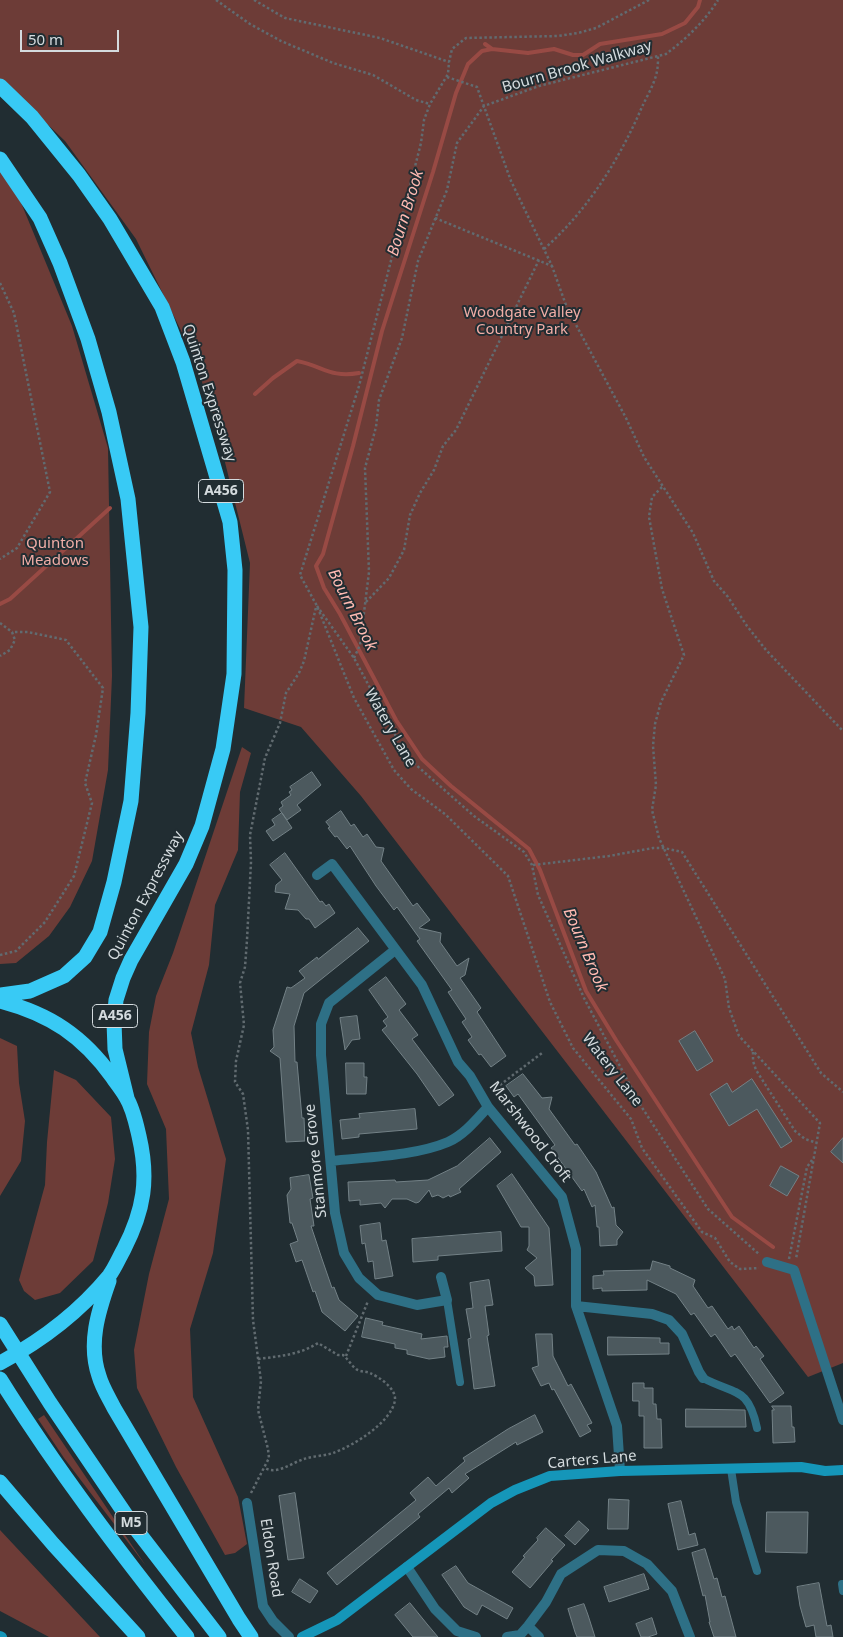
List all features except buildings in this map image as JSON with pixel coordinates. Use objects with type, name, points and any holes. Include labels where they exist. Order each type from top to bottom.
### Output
[{"type":"highway","name":"Quinton Expressway","points":[[0,86],[32,117],[79,175],[110,219],[162,307],[183,362],[230,522],[235,570],[234,674],[223,749],[202,826],[186,864],[131,960],[116,1000],[114,1022],[116,1049],[127,1098]]},
{"type":"highway","name":"Quinton Expressway","points":[[0,158],[40,218],[60,263],[88,339],[109,412],[128,499],[140,627],[138,714],[131,801],[114,882],[100,932],[85,957],[64,976],[30,991],[0,995]]},
{"type":"highway","points":[[0,1001],[29,1010],[54,1021],[88,1046],[100,1059],[127,1098],[136,1120],[145,1172],[142,1201],[130,1238],[111,1274],[98,1310],[94,1332],[94,1355],[99,1376],[114,1408],[251,1637]]},
{"type":"highway","points":[[0,1362],[50,1331],[82,1306],[111,1274]]},
{"type":"highway","name":"M5","points":[[0,1324],[50,1404],[132,1524],[219,1637]]},
{"type":"highway","name":"M5","points":[[0,1379],[25,1419],[124,1556],[187,1637]]},
{"type":"highway","points":[[0,1482],[53,1544],[138,1637]]},
{"type":"street","name":"Marshwood Croft","points":[[317,875],[332,864],[422,985],[458,1062],[470,1076],[486,1102],[562,1198],[576,1249],[576,1306],[617,1426],[620,1471]]},
{"type":"street","name":"Stanmore Grove","points":[[395,950],[329,1003],[321,1024],[321,1055],[335,1213],[344,1253],[359,1278],[378,1296],[417,1305],[447,1300]]},
{"type":"street","points":[[330,1161],[422,1150],[449,1141],[470,1126],[486,1102]]},
{"type":"street","points":[[767,1262],[791,1269],[843,1420]]},
{"type":"street","points":[[441,1277],[447,1300]]},
{"type":"street","points":[[576,1306],[652,1314],[669,1320],[682,1334],[703,1378]]},
{"type":"street","name":"Carters Lane","points":[[302,1637],[336,1620],[491,1503],[515,1490],[550,1476],[620,1471],[801,1467],[825,1471],[843,1470]]},
{"type":"street","name":"Eldon Road","points":[[247,1503],[263,1606],[273,1621],[289,1637]]},
{"type":"street","points":[[507,1637],[520,1635],[528,1626],[546,1602],[561,1574],[598,1550],[624,1551],[646,1564],[672,1590],[690,1637]]},
{"type":"street","points":[[407,1568],[435,1609],[457,1631],[476,1637]]},
{"type":"street","points":[[528,1626],[539,1637]]},
{"type":"lane","points":[[447,1300],[460,1382]]},
{"type":"lane","points":[[703,1378],[718,1386],[729,1388],[748,1401],[754,1413],[757,1428]]},
{"type":"lane","points":[[731,1469],[736,1502],[757,1571]]},
{"type":"lane","points":[[843,1584],[843,1591]]},
{"type":"path","points":[[216,0],[250,24],[281,40],[333,63],[372,75],[416,100],[430,104]]},
{"type":"path","points":[[254,0],[285,18],[380,38],[449,62]]},
{"type":"path","points":[[649,0],[596,28],[578,33],[558,36],[466,38],[452,49],[447,77],[430,104],[424,120],[421,143],[358,386],[300,575],[317,606],[354,658],[407,757],[474,816],[524,852],[532,865],[538,896],[584,998],[641,1106],[708,1209],[767,1262]]},
{"type":"path","name":"Bourn Brook Walkway","points":[[484,106],[539,86],[666,54],[682,42],[711,11],[718,0]]},
{"type":"path","points":[[544,249],[564,232],[602,183],[634,126],[657,72],[658,56]]},
{"type":"path","points":[[447,77],[477,87],[511,181],[552,266],[566,308],[626,418],[644,457],[693,533],[714,581],[728,597],[766,650],[843,731]]},
{"type":"path","points":[[354,658],[360,645],[369,572],[364,468],[376,427],[379,400],[402,338],[418,261],[447,190],[457,143],[484,106]]},
{"type":"path","points":[[435,218],[552,266]]},
{"type":"path","points":[[365,603],[389,578],[404,550],[410,515],[420,492],[434,470],[443,446],[456,430],[538,260]]},
{"type":"path","points":[[0,283],[14,313],[50,492],[17,548],[0,559]]},
{"type":"path","points":[[662,487],[652,497],[648,517],[662,589],[684,655],[661,702],[655,724],[656,785],[652,810],[659,838],[725,980],[729,1008],[739,1036],[820,1123],[791,1269]]},
{"type":"path","points":[[247,1503],[269,1458],[258,1410],[261,1381],[254,1344],[248,1130],[243,1094],[235,1082],[236,1061],[244,1025],[240,983],[245,967],[251,862],[250,835],[265,758],[280,724],[286,693],[299,673],[304,661],[317,606]]},
{"type":"path","name":"Watery Lane","points":[[317,606],[354,698],[394,770],[411,789],[445,814],[508,876],[550,1002],[573,1048],[631,1119],[642,1148],[702,1232],[715,1238],[730,1262],[740,1269],[757,1269],[767,1262]]},
{"type":"path","points":[[0,624],[12,632],[28,632],[66,640],[102,688],[96,735],[84,783],[92,803],[74,876],[45,922],[16,951],[0,955]]},
{"type":"path","points":[[0,656],[10,650],[15,640],[12,632]]},
{"type":"path","points":[[532,865],[609,856],[653,848],[664,848],[682,852],[821,1073],[843,1092]]},
{"type":"path","points":[[753,1050],[753,1061],[756,1070],[795,1130],[805,1139],[817,1143]]},
{"type":"path","points":[[486,1102],[542,1054]]},
{"type":"path","points":[[791,1269],[807,1167],[814,1158]]},
{"type":"path","points":[[346,1356],[372,1290]]},
{"type":"path","points":[[258,1359],[295,1354],[307,1350],[318,1343],[338,1355],[346,1356],[358,1370],[374,1375],[389,1386],[394,1393],[395,1401],[387,1417],[366,1434],[335,1452],[305,1459],[276,1470],[264,1468]]},
{"type":"green space","name":"Woodgate Valley Country Park","points":[[0,0],[843,0],[843,1363],[808,1377],[361,796],[301,727],[244,708],[250,563],[213,414],[192,353],[136,239],[65,141],[0,79]]},
{"type":"green space","name":"Quinton Meadows","points":[[0,170],[17,193],[72,326],[108,448],[112,676],[108,770],[92,861],[70,907],[49,936],[16,963],[0,964]]},
{"type":"green space","points":[[242,747],[251,753],[240,792],[238,850],[215,905],[209,965],[191,1033],[198,1067],[226,1159],[213,1253],[190,1329],[193,1397],[238,1497],[247,1544],[235,1553],[225,1555],[176,1467],[137,1388],[134,1350],[149,1274],[169,1199],[166,1129],[147,1084],[149,1032],[156,996],[173,953]]},
{"type":"green space","points":[[0,1038],[17,1046],[19,1083],[25,1121],[21,1161],[0,1196]]},
{"type":"green space","points":[[54,1070],[76,1080],[111,1117],[115,1159],[108,1203],[93,1261],[60,1293],[35,1300],[24,1291],[19,1280],[45,1185]]},
{"type":"green space","points":[[44,1415],[146,1566],[64,1458],[38,1419]]},
{"type":"green space","points":[[0,1530],[100,1637],[49,1637],[0,1611]]},
{"type":"waterway","name":"Bourn Brook","points":[[700,0],[698,7],[685,23],[662,34],[600,44],[583,55],[573,55],[554,49],[528,53],[492,49],[482,51],[468,64],[456,93],[382,331],[323,554],[316,566],[324,588],[340,614],[396,720],[422,759],[451,786],[529,849],[540,870],[586,991],[616,1040],[732,1217],[773,1247]]},
{"type":"waterway","name":"Bourn Brook","points":[[485,44],[492,49]]},
{"type":"waterway","points":[[255,394],[297,361],[333,373],[359,373]]},
{"type":"waterway","points":[[0,604],[10,599],[110,508]]}]
